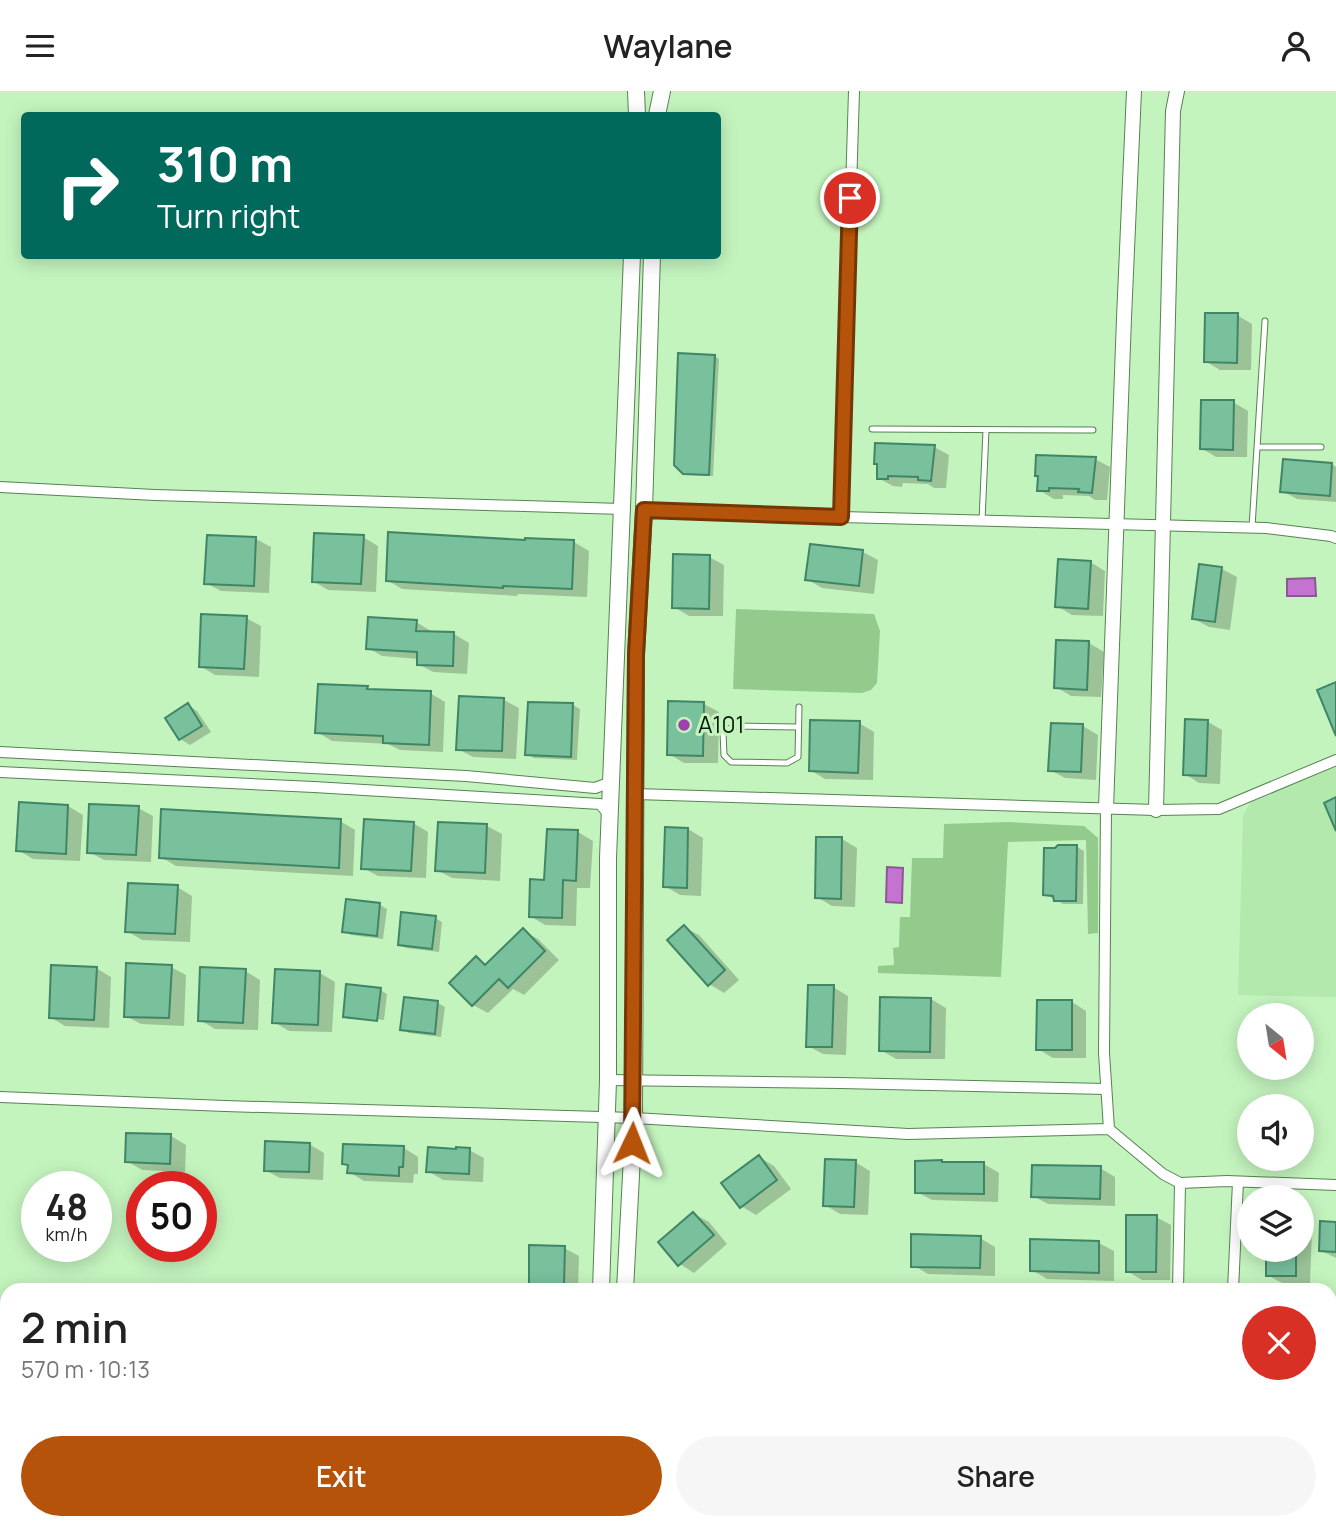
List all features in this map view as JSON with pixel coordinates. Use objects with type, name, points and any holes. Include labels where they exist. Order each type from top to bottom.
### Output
[{"type":"main road","points":[[636,91],[637,112]]},
{"type":"main road","points":[[658,112],[662,91]]},
{"type":"main road","points":[[601,1283],[608,1080],[608,858],[632,259]]},
{"type":"main road","points":[[625,1283],[634,1118],[636,655],[644,510],[652,259]]},
{"type":"street","points":[[841,517],[854,91]]},
{"type":"street","points":[[1109,1129],[1104,1053],[1106,808],[1135,91]]},
{"type":"street","points":[[1156,810],[1173,111],[1177,91]]},
{"type":"street","points":[[0,487],[155,495],[622,509]]},
{"type":"street","points":[[644,510],[1252,527],[1331,535],[1336,538]]},
{"type":"street","points":[[0,752],[466,776],[595,788],[606,784],[612,775]]},
{"type":"street","points":[[636,794],[1156,810],[1219,809],[1336,760]]},
{"type":"street","points":[[0,772],[600,804],[610,816]]},
{"type":"street","points":[[608,1080],[1106,1089]]},
{"type":"street","points":[[0,1097],[634,1118],[908,1134],[1109,1129],[1163,1174],[1180,1183],[1336,1185]]},
{"type":"street","points":[[1233,1283],[1238,1182]]},
{"type":"street","points":[[1178,1283],[1180,1183]]},
{"type":"lane","points":[[1252,527],[1265,321]]},
{"type":"lane","points":[[872,429],[1093,430]]},
{"type":"lane","points":[[982,521],[986,430]]},
{"type":"lane","points":[[1257,447],[1321,447]]},
{"type":"lane","points":[[799,707],[799,727],[798,757],[790,762],[731,762],[724,755],[723,732],[735,726],[799,727]]},
{"type":"shaded area","points":[[1315,578],[1316,596],[1287,596],[1287,579]]},
{"type":"shaded area","points":[[736,609],[874,614],[880,631],[877,683],[871,690],[862,693],[733,689]]},
{"type":"shaded area","points":[[1336,765],[1336,997],[1238,995],[1243,816],[1251,801]]},
{"type":"shaded area","points":[[1008,822],[1084,826],[1098,838],[1098,933],[1088,934],[1086,840],[1008,842],[1001,977],[878,973],[878,966],[894,965],[893,948],[899,947],[900,917],[910,917],[912,858],[943,858],[944,824]]},
{"type":"shaded area","points":[[887,867],[903,868],[902,903],[886,902]]},
{"type":"building","points":[[1205,313],[1238,313],[1237,363],[1204,362]]},
{"type":"building","points":[[678,353],[715,355],[709,475],[683,474],[674,465]]},
{"type":"building","points":[[1201,400],[1234,400],[1233,450],[1200,449]]},
{"type":"building","points":[[875,443],[935,445],[931,481],[918,480],[918,477],[888,476],[888,479],[877,479],[877,464],[874,464]]},
{"type":"building","points":[[1036,455],[1096,457],[1092,493],[1078,492],[1079,489],[1049,488],[1049,491],[1037,491]]},
{"type":"building","points":[[1283,459],[1332,463],[1330,496],[1280,492]]},
{"type":"building","points":[[388,532],[525,540],[574,540],[572,589],[386,581]]},
{"type":"building","points":[[314,533],[364,535],[361,584],[312,582]]},
{"type":"building","points":[[207,535],[256,537],[254,586],[204,584]]},
{"type":"building","points":[[810,544],[863,550],[859,586],[805,580]]},
{"type":"building","points":[[673,554],[710,555],[709,609],[672,608]]},
{"type":"building","points":[[1058,559],[1091,561],[1088,609],[1055,607]]},
{"type":"building","points":[[1199,564],[1222,567],[1215,622],[1192,619]]},
{"type":"building","points":[[201,614],[247,616],[244,669],[199,667]]},
{"type":"building","points":[[368,617],[417,620],[416,631],[454,632],[453,666],[417,665],[417,652],[366,649]]},
{"type":"building","points":[[1056,640],[1089,641],[1087,690],[1054,688]]},
{"type":"building","points":[[1336,682],[1336,736],[1317,690]]},
{"type":"building","points":[[318,684],[431,691],[429,745],[383,743],[383,736],[315,733]]},
{"type":"building","points":[[459,696],[504,698],[502,751],[456,750]]},
{"type":"building","points":[[668,701],[704,702],[703,756],[667,755]]},
{"type":"building","points":[[528,702],[573,703],[571,757],[525,755]]},
{"type":"building","points":[[188,703],[202,726],[179,740],[165,718]]},
{"type":"building","points":[[1185,719],[1208,720],[1206,776],[1183,775]]},
{"type":"building","points":[[810,720],[860,721],[858,773],[809,771]]},
{"type":"building","points":[[1051,723],[1083,724],[1081,772],[1048,771]]},
{"type":"building","points":[[1336,797],[1336,831],[1324,803]]},
{"type":"building","points":[[19,802],[68,805],[66,854],[16,851]]},
{"type":"building","points":[[89,804],[139,806],[136,855],[87,853]]},
{"type":"building","points":[[161,809],[341,819],[339,868],[159,858]]},
{"type":"building","points":[[364,819],[414,822],[411,871],[361,869]]},
{"type":"building","points":[[438,822],[487,824],[485,873],[435,871]]},
{"type":"building","points":[[665,827],[688,828],[687,888],[663,887]]},
{"type":"building","points":[[547,829],[578,830],[576,881],[563,880],[562,918],[529,917],[530,879],[544,880]]},
{"type":"building","points":[[816,837],[842,837],[841,899],[815,898]]},
{"type":"building","points":[[1058,845],[1077,845],[1076,901],[1054,901],[1053,896],[1043,895],[1044,848],[1055,848]]},
{"type":"building","points":[[128,883],[178,885],[175,934],[125,932]]},
{"type":"building","points":[[346,899],[380,903],[377,936],[342,932]]},
{"type":"building","points":[[401,912],[436,916],[432,949],[398,945]]},
{"type":"building","points":[[684,925],[725,970],[708,986],[667,940]]},
{"type":"building","points":[[523,928],[545,951],[508,988],[499,979],[472,1006],[449,983],[476,956],[485,965]]},
{"type":"building","points":[[126,963],[172,965],[169,1018],[124,1017]]},
{"type":"building","points":[[51,965],[97,967],[94,1020],[49,1018]]},
{"type":"building","points":[[200,967],[246,969],[243,1023],[198,1021]]},
{"type":"building","points":[[275,969],[320,971],[318,1025],[272,1023]]},
{"type":"building","points":[[346,984],[381,988],[377,1021],[343,1017]]},
{"type":"building","points":[[808,985],[834,985],[832,1047],[806,1047]]},
{"type":"building","points":[[404,997],[438,1001],[435,1034],[400,1030]]},
{"type":"building","points":[[880,997],[931,998],[930,1052],[879,1051]]},
{"type":"building","points":[[1037,1000],[1072,1000],[1072,1050],[1036,1050]]},
{"type":"building","points":[[126,1133],[171,1134],[170,1164],[125,1162]]},
{"type":"building","points":[[265,1141],[310,1143],[309,1172],[264,1171]]},
{"type":"building","points":[[343,1144],[404,1146],[403,1167],[399,1167],[399,1176],[347,1173],[348,1165],[342,1164]]},
{"type":"building","points":[[428,1147],[470,1148],[469,1174],[426,1172]]},
{"type":"building","points":[[759,1155],[777,1180],[740,1208],[721,1183]]},
{"type":"building","points":[[825,1159],[856,1160],[854,1207],[823,1206]]},
{"type":"building","points":[[915,1161],[984,1162],[984,1194],[915,1193]]},
{"type":"building","points":[[1032,1165],[1101,1166],[1100,1199],[1031,1197]]},
{"type":"building","points":[[693,1212],[714,1235],[678,1266],[658,1242]]},
{"type":"building","points":[[1126,1215],[1157,1215],[1156,1272],[1126,1272]]},
{"type":"building","points":[[1320,1221],[1336,1222],[1336,1252],[1319,1251]]},
{"type":"building","points":[[911,1234],[981,1236],[980,1268],[911,1267]]},
{"type":"building","points":[[1030,1239],[1099,1241],[1099,1273],[1030,1271]]},
{"type":"building","points":[[529,1245],[565,1246],[564,1283],[529,1283]]},
{"type":"building","points":[[1266,1262],[1296,1262],[1296,1276],[1266,1276]]},
{"type":"place","name":"A101","points":[[684,725]]},
{"type":"route","points":[[632,1143],[636,655],[644,510],[841,517],[850,198]]}]
